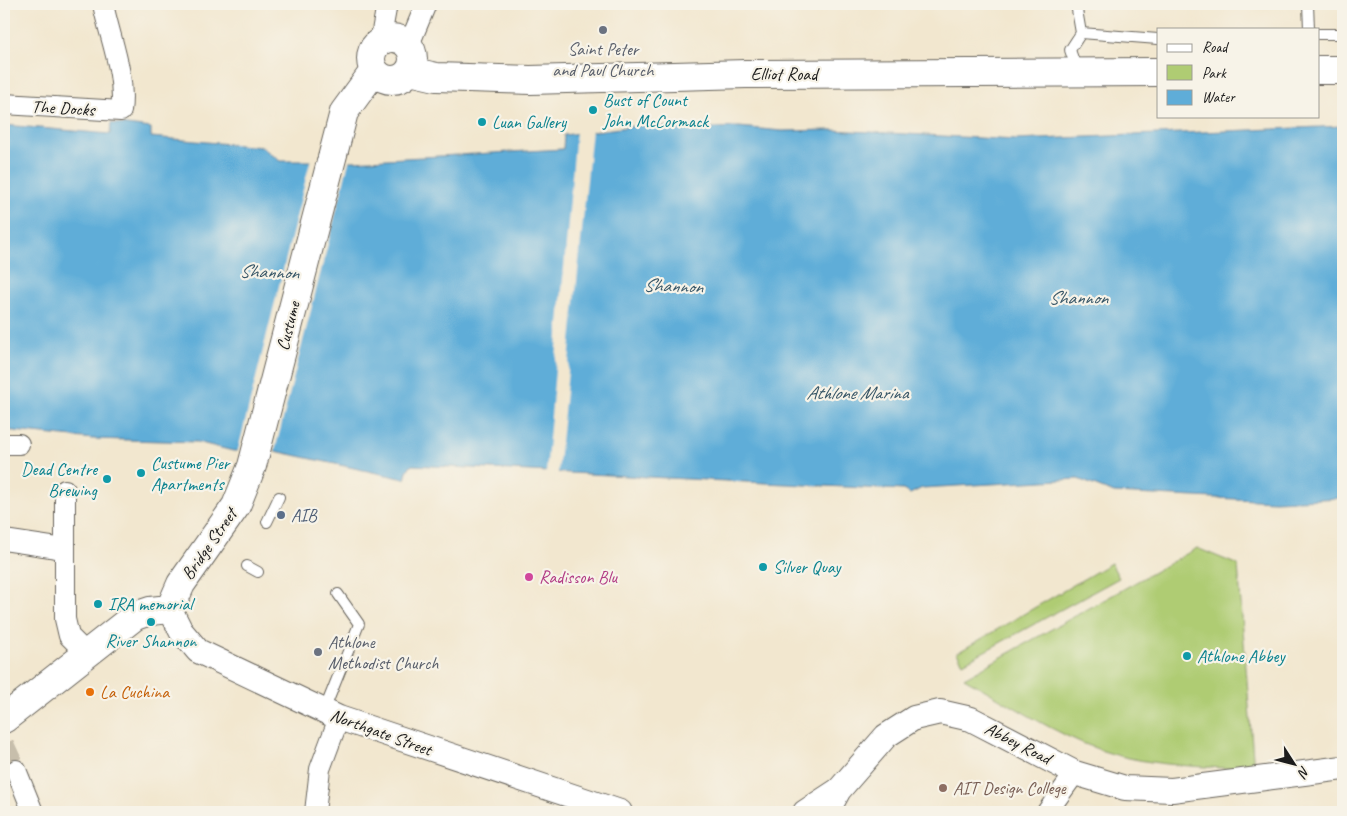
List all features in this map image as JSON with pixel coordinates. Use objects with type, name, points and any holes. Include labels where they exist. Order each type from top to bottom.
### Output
[{"type":"main road","points":[[392,38],[410,58],[399,80],[392,81],[379,76],[374,71],[371,58],[375,46],[380,42],[392,38]]},
{"type":"main road","name":"Elliot Road","points":[[410,58],[436,77],[488,80],[756,74],[1157,72]]},
{"type":"main road","points":[[1320,70],[1343,70]]},
{"type":"main road","name":"Custume","points":[[248,478],[344,112],[374,71]]},
{"type":"main road","name":"Bridge Street","points":[[170,609],[181,584],[236,506],[248,478]]},
{"type":"main road","points":[[4,719],[135,616],[150,611],[170,609]]},
{"type":"street","name":"The Docks","points":[[4,104],[121,111],[123,96],[121,81],[103,4]]},
{"type":"street","points":[[380,42],[387,4]]},
{"type":"street","points":[[410,58],[426,4]]},
{"type":"street","points":[[66,490],[64,549],[65,619],[69,636],[86,654]]},
{"type":"street","points":[[4,540],[64,549]]},
{"type":"street","name":"Northgate Street","points":[[170,609],[181,631],[198,651],[332,715],[620,812]]},
{"type":"street","name":"Abbey Road","points":[[827,812],[839,790],[874,748],[898,728],[914,718],[940,712],[971,719],[1075,773],[1125,788],[1172,790],[1343,768]]},
{"type":"street","points":[[315,812],[320,769],[332,715]]},
{"type":"street","points":[[16,770],[33,812]]},
{"type":"street","points":[[1047,812],[1075,773]]},
{"type":"street","name":"Abbey Road","points":[[805,812],[839,790]]},
{"type":"lane","points":[[1076,4],[1081,33],[1070,50],[1078,73]]},
{"type":"lane","points":[[1308,4],[1309,28]]},
{"type":"lane","points":[[1081,33],[1157,40]]},
{"type":"lane","points":[[1320,34],[1343,34]]},
{"type":"lane","points":[[267,522],[279,497]]},
{"type":"lane","points":[[247,566],[258,572]]},
{"type":"lane","points":[[332,715],[359,624],[338,594]]},
{"type":"green space","points":[[1197,548],[1238,565],[1254,770],[1159,763],[1103,751],[1049,727],[964,678]]},
{"type":"green space","points":[[1111,563],[1119,578],[963,663],[957,653]]},
{"type":"water","points":[[111,123],[151,128],[151,137],[262,147],[280,161],[352,161],[563,149],[564,135],[643,125],[694,129],[739,127],[782,131],[832,130],[1016,140],[1343,126],[1343,498],[1275,501],[1114,493],[1078,479],[922,488],[910,494],[903,490],[412,465],[408,469],[405,479],[275,451],[233,451],[197,442],[93,439],[4,430],[4,125],[110,134]]},
{"type":"pier","points":[[592,129],[558,473],[546,473],[576,131]]},
{"type":"pier","points":[[311,158],[350,158],[274,454],[237,454]]},
{"type":"tunnel","points":[[4,744],[16,770]]},
{"type":"place","name":"Saint Peter and Paul Church","points":[[603,30]]},
{"type":"place","name":"Bust of Count John McCormack","points":[[593,110]]},
{"type":"place","name":"Luan Gallery","points":[[482,122]]},
{"type":"place","name":"Custume Pier Apartments","points":[[141,473]]},
{"type":"place","name":"Dead Centre Brewing","points":[[107,479]]},
{"type":"place","name":"AIB","points":[[281,515]]},
{"type":"place","name":"Silver Quay","points":[[763,567]]},
{"type":"place","name":"Radisson Blu","points":[[529,577]]},
{"type":"place","name":"IRA memorial","points":[[98,604]]},
{"type":"place","name":"River Shannon","points":[[151,622]]},
{"type":"place","name":"Athlone Methodist Church","points":[[318,652]]},
{"type":"place","name":"Athlone Abbey","points":[[1187,656]]},
{"type":"place","name":"La Cuchina","points":[[90,692]]},
{"type":"place","name":"AIT Design College","points":[[943,788]]},
{"type":"water label","name":"Shannon","points":[[269,272]]},
{"type":"water label","name":"Shannon","points":[[673,286]]},
{"type":"water label","name":"Shannon","points":[[1078,298]]},
{"type":"water label","name":"Athlone Marina","points":[[857,393]]}]
